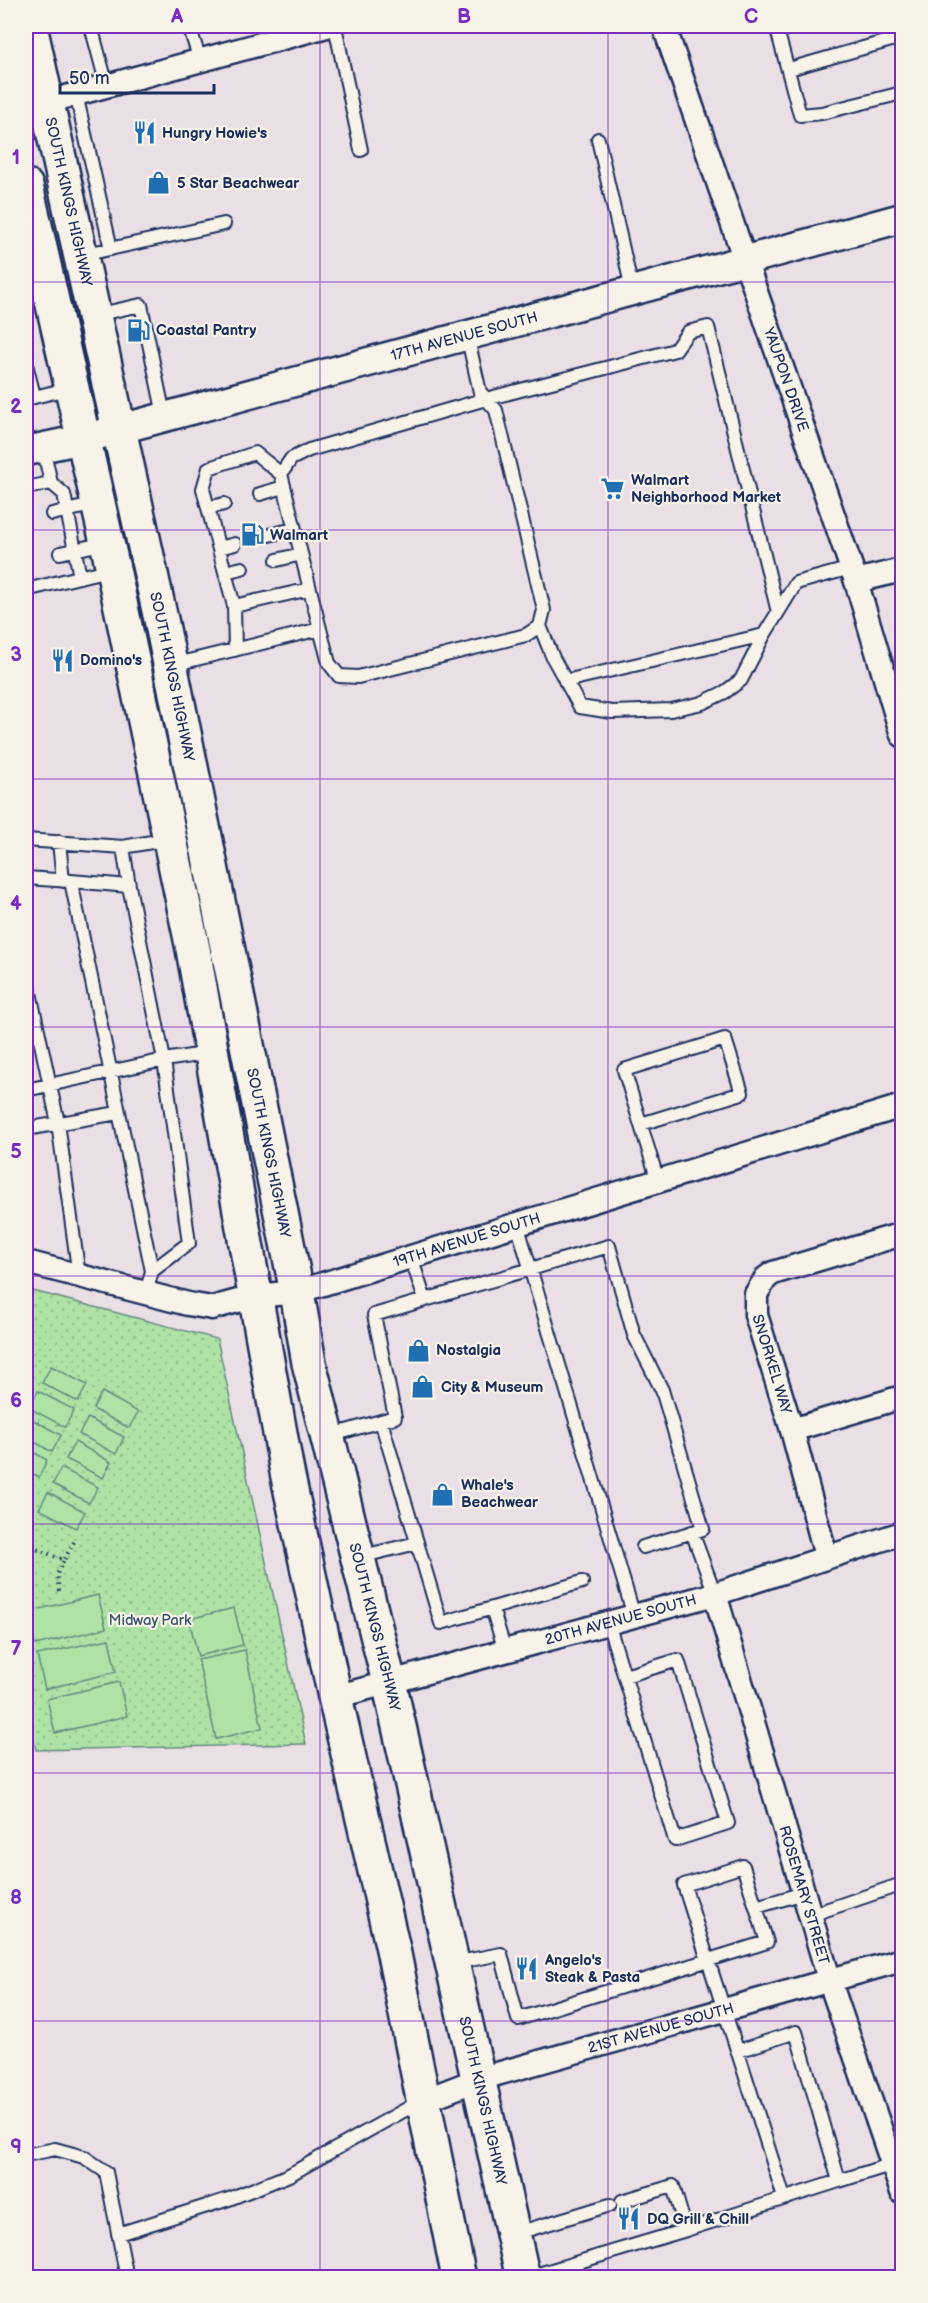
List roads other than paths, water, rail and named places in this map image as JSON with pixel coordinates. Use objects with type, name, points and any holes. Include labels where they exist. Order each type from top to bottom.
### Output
[{"type":"main road","name":"SOUTH KINGS HIGHWAY","points":[[34,26],[53,100],[73,148],[96,252],[94,316],[171,665],[297,1292],[309,1363],[389,1682],[524,2277]]},
{"type":"main road","points":[[26,186],[40,272],[83,439],[82,507],[110,556],[170,838],[212,1053],[287,1472],[335,1697],[393,1949],[459,2277]]},
{"type":"street","points":[[53,100],[327,26]]},
{"type":"street","name":"YAUPON DRIVE","points":[[664,26],[854,575],[903,735]]},
{"type":"street","name":"17TH AVENUE SOUTH","points":[[34,449],[83,439],[903,218]]},
{"type":"street","points":[[854,575],[903,570]]},
{"type":"street","name":"19TH AVENUE SOUTH","points":[[26,1262],[212,1308],[256,1296],[297,1292],[903,1106]]},
{"type":"street","name":"SNORKEL WAY","points":[[826,1556],[792,1430],[756,1315],[755,1303],[760,1286],[773,1273],[903,1234]]},
{"type":"street","points":[[792,1430],[903,1397]]},
{"type":"street","name":"20TH AVENUE SOUTH","points":[[335,1697],[715,1594],[826,1556],[903,1533]]},
{"type":"street","name":"ROSEMARY STREET","points":[[715,1594],[830,1982],[903,2192]]},
{"type":"street","name":"21ST AVENUE SOUTH","points":[[422,2101],[479,2079],[903,1960]]},
{"type":"lane","points":[[91,26],[107,86]]},
{"type":"lane","points":[[189,26],[200,60]]},
{"type":"lane","points":[[335,26],[361,150]]},
{"type":"lane","points":[[776,26],[800,116],[822,113],[903,93]]},
{"type":"lane","points":[[789,69],[903,37]]},
{"type":"lane","points":[[598,139],[632,290]]},
{"type":"lane","points":[[96,252],[224,224]]},
{"type":"lane","points":[[94,316],[141,305],[164,416]]},
{"type":"lane","points":[[260,494],[283,480],[291,459],[309,450],[486,399],[675,350],[688,332],[708,327],[778,612]]},
{"type":"lane","points":[[467,334],[480,392],[496,410],[544,610],[540,626],[565,681],[580,706],[612,712],[671,710],[702,703],[725,692],[741,680],[764,635],[796,583],[854,575]]},
{"type":"lane","points":[[26,364],[30,398],[71,387]]},
{"type":"lane","points":[[34,449],[51,483],[82,507]]},
{"type":"lane","points":[[235,650],[234,606],[203,489],[209,468],[255,453],[283,480],[329,663],[339,676],[358,677],[526,635],[540,626]]},
{"type":"lane","points":[[26,488],[51,483]]},
{"type":"lane","points":[[208,508],[224,504]]},
{"type":"lane","points":[[52,514],[82,507]]},
{"type":"lane","points":[[81,577],[75,550],[82,507]]},
{"type":"lane","points":[[268,535],[294,529]]},
{"type":"lane","points":[[219,548],[235,544]]},
{"type":"lane","points":[[60,554],[75,550],[110,556]]},
{"type":"lane","points":[[277,560],[301,554]]},
{"type":"lane","points":[[26,590],[81,577],[110,556]]},
{"type":"lane","points":[[225,572],[242,568]]},
{"type":"lane","points":[[234,606],[310,590]]},
{"type":"lane","points":[[171,665],[320,629]]},
{"type":"lane","points":[[565,681],[764,635]]},
{"type":"lane","points":[[26,840],[123,847],[170,838]]},
{"type":"lane","points":[[59,842],[152,1271],[146,1293]]},
{"type":"lane","points":[[123,847],[164,1060],[189,1243],[152,1271]]},
{"type":"lane","points":[[26,878],[129,886]]},
{"type":"lane","points":[[26,974],[58,1123],[79,1276]]},
{"type":"lane","points":[[641,1124],[742,1093],[725,1039],[624,1070],[658,1181]]},
{"type":"lane","points":[[26,1090],[164,1060],[212,1053]]},
{"type":"lane","points":[[26,1129],[118,1113]]},
{"type":"lane","points":[[517,1224],[634,1616]]},
{"type":"lane","points":[[328,1436],[395,1417],[374,1315],[609,1246],[634,1335],[662,1390],[703,1529],[643,1547]]},
{"type":"lane","points":[[411,1257],[425,1300]]},
{"type":"lane","points":[[381,1421],[441,1623],[582,1582]]},
{"type":"lane","points":[[692,1532],[715,1594]]},
{"type":"lane","points":[[358,1557],[417,1543]]},
{"type":"lane","points":[[492,1608],[505,1651]]},
{"type":"lane","points":[[608,1623],[675,1840],[728,1824],[678,1660],[625,1676]]},
{"type":"lane","points":[[453,1964],[501,1954],[518,2019],[708,1961],[767,1942],[742,1866],[684,1885],[708,1961],[726,2010],[784,2198]]},
{"type":"lane","points":[[812,1915],[903,1884]]},
{"type":"lane","points":[[756,1907],[804,1893]]},
{"type":"lane","points":[[738,2051],[796,2032],[839,2181]]},
{"type":"lane","points":[[118,2234],[229,2199],[289,2175],[422,2101]]},
{"type":"lane","points":[[26,2155],[55,2149],[84,2157],[106,2172],[127,2277]]},
{"type":"lane","points":[[524,2277],[686,2230],[893,2164]]},
{"type":"lane","points":[[622,2201],[673,2186],[686,2230]]},
{"type":"lane","points":[[514,2234],[610,2205]]},
{"type":"place","name":"Hungry Howie's","points":[[144,133]]},
{"type":"place","name":"5 Star Beachwear","points":[[159,183]]},
{"type":"place","name":"Coastal Pantry","points":[[138,330]]},
{"type":"place","name":"Walmart Neighborhood Market","points":[[613,489]]},
{"type":"place","name":"Walmart","points":[[252,535]]},
{"type":"place","name":"Domino's","points":[[62,660]]},
{"type":"place","name":"Nostalgia","points":[[418,1350]]},
{"type":"place","name":"City & Museum","points":[[423,1387]]},
{"type":"place","name":"Whale's Beachwear","points":[[443,1494]]},
{"type":"place","name":"Angelo's Steak & Pasta","points":[[527,1969]]},
{"type":"place","name":"DQ Grill & Chill","points":[[629,2219]]},
{"type":"park label","name":"Midway Park","points":[[150,1620]]}]
